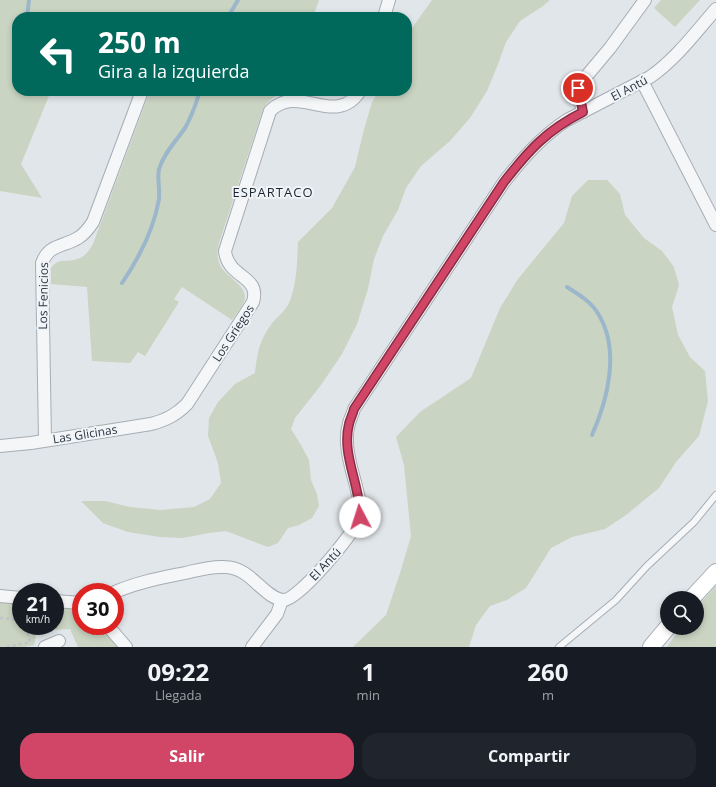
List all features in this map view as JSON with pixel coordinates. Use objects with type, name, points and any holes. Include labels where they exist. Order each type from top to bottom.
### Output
[{"type":"main road","points":[[698,591],[716,572]]},
{"type":"main road","points":[[651,647],[661,635]]},
{"type":"street","points":[[385,12],[389,0]]},
{"type":"street","points":[[583,112],[578,91],[579,85],[610,48],[645,0]]},
{"type":"street","name":"El Antú","points":[[282,600],[288,599],[299,591],[341,547],[356,527],[360,517],[360,506],[349,458],[347,438],[349,424],[354,409],[504,182],[532,148],[547,134],[567,120],[659,71],[675,57],[716,9]]},
{"type":"street","points":[[642,81],[716,225]]},
{"type":"street","name":"Los Fenicios","points":[[45,440],[42,262],[44,256],[48,252],[58,245],[77,239],[93,222],[140,96]]},
{"type":"street","name":"Los Griegos","points":[[169,418],[187,404],[254,302],[254,288],[249,282],[229,266],[225,251],[270,111],[280,103],[293,101],[338,107],[351,102],[356,96]]},
{"type":"street","name":"Las Glicinas","points":[[0,446],[151,424],[169,418]]},
{"type":"street","points":[[124,588],[149,580],[210,568],[233,568],[244,573],[275,598],[282,600],[277,614],[252,647]]},
{"type":"street","points":[[0,596],[12,597]]},
{"type":"street","points":[[116,635],[126,647]]},
{"type":"street","points":[[45,647],[59,641]]},
{"type":"lane","points":[[559,647],[616,600],[647,566],[694,522],[716,495]]},
{"type":"path","points":[[0,618],[12,619]]},
{"type":"path","points":[[7,647],[30,642],[28,635]]},
{"type":"green space","points":[[0,0],[319,0],[315,12],[12,12],[12,96],[49,96],[21,164],[42,198],[0,191]]},
{"type":"green space","points":[[432,0],[550,0],[520,21],[506,42],[487,91],[470,118],[450,141],[421,166],[406,188],[398,210],[383,236],[374,259],[368,289],[357,324],[342,354],[321,385],[295,418],[291,429],[309,460],[311,480],[317,494],[319,506],[312,518],[299,525],[288,528],[278,543],[268,547],[226,531],[183,538],[160,537],[128,532],[103,523],[81,501],[105,501],[130,507],[161,510],[194,507],[210,499],[221,483],[218,463],[208,436],[209,418],[218,402],[235,384],[255,373],[258,352],[262,340],[273,322],[288,306],[292,296],[296,273],[298,242],[332,208],[355,167],[372,102],[376,96],[412,96],[412,28]]},
{"type":"green space","points":[[661,0],[700,0],[675,27],[654,8]]},
{"type":"green space","points":[[148,96],[278,96],[268,102],[263,109],[219,243],[218,260],[220,265],[240,286],[245,296],[243,304],[232,320],[182,287],[174,299],[179,302],[145,356],[138,352],[130,363],[92,361],[87,287],[51,284],[51,268],[60,261],[73,260],[82,257],[93,244]]},
{"type":"green space","points":[[588,180],[607,180],[620,194],[625,215],[644,238],[662,251],[674,267],[679,285],[672,307],[678,335],[690,357],[705,371],[708,401],[699,436],[676,462],[659,488],[626,515],[605,529],[572,537],[551,548],[526,588],[507,600],[490,606],[476,625],[469,647],[353,647],[386,615],[411,536],[404,465],[396,437],[420,412],[471,378],[500,308],[518,279],[564,223],[572,196]]},
{"type":"green space","points":[[716,586],[716,647],[667,647],[675,635],[704,635],[704,599]]},
{"type":"green space","points":[[0,601],[12,602],[12,635],[36,635],[34,645],[25,647],[0,647]]},
{"type":"green space","points":[[64,607],[72,607],[72,634],[70,629],[64,629]]},
{"type":"green space","points":[[73,635],[109,635],[119,647],[78,647]]},
{"type":"waterway","points":[[28,12],[29,0]]},
{"type":"waterway","points":[[231,12],[238,0]]},
{"type":"waterway","points":[[122,283],[140,253],[154,221],[159,199],[158,172],[161,163],[167,152],[185,128],[194,110],[198,96]]},
{"type":"waterway","points":[[567,287],[591,304],[604,326],[609,341],[610,374],[603,406],[592,435]]},
{"type":"district","name":"ESPARTACO","points":[[273,192]]},
{"type":"route","points":[[360,517],[360,506],[351,468],[347,438],[349,424],[354,409],[504,182],[527,154],[547,134],[567,120],[583,112],[578,88]]}]
